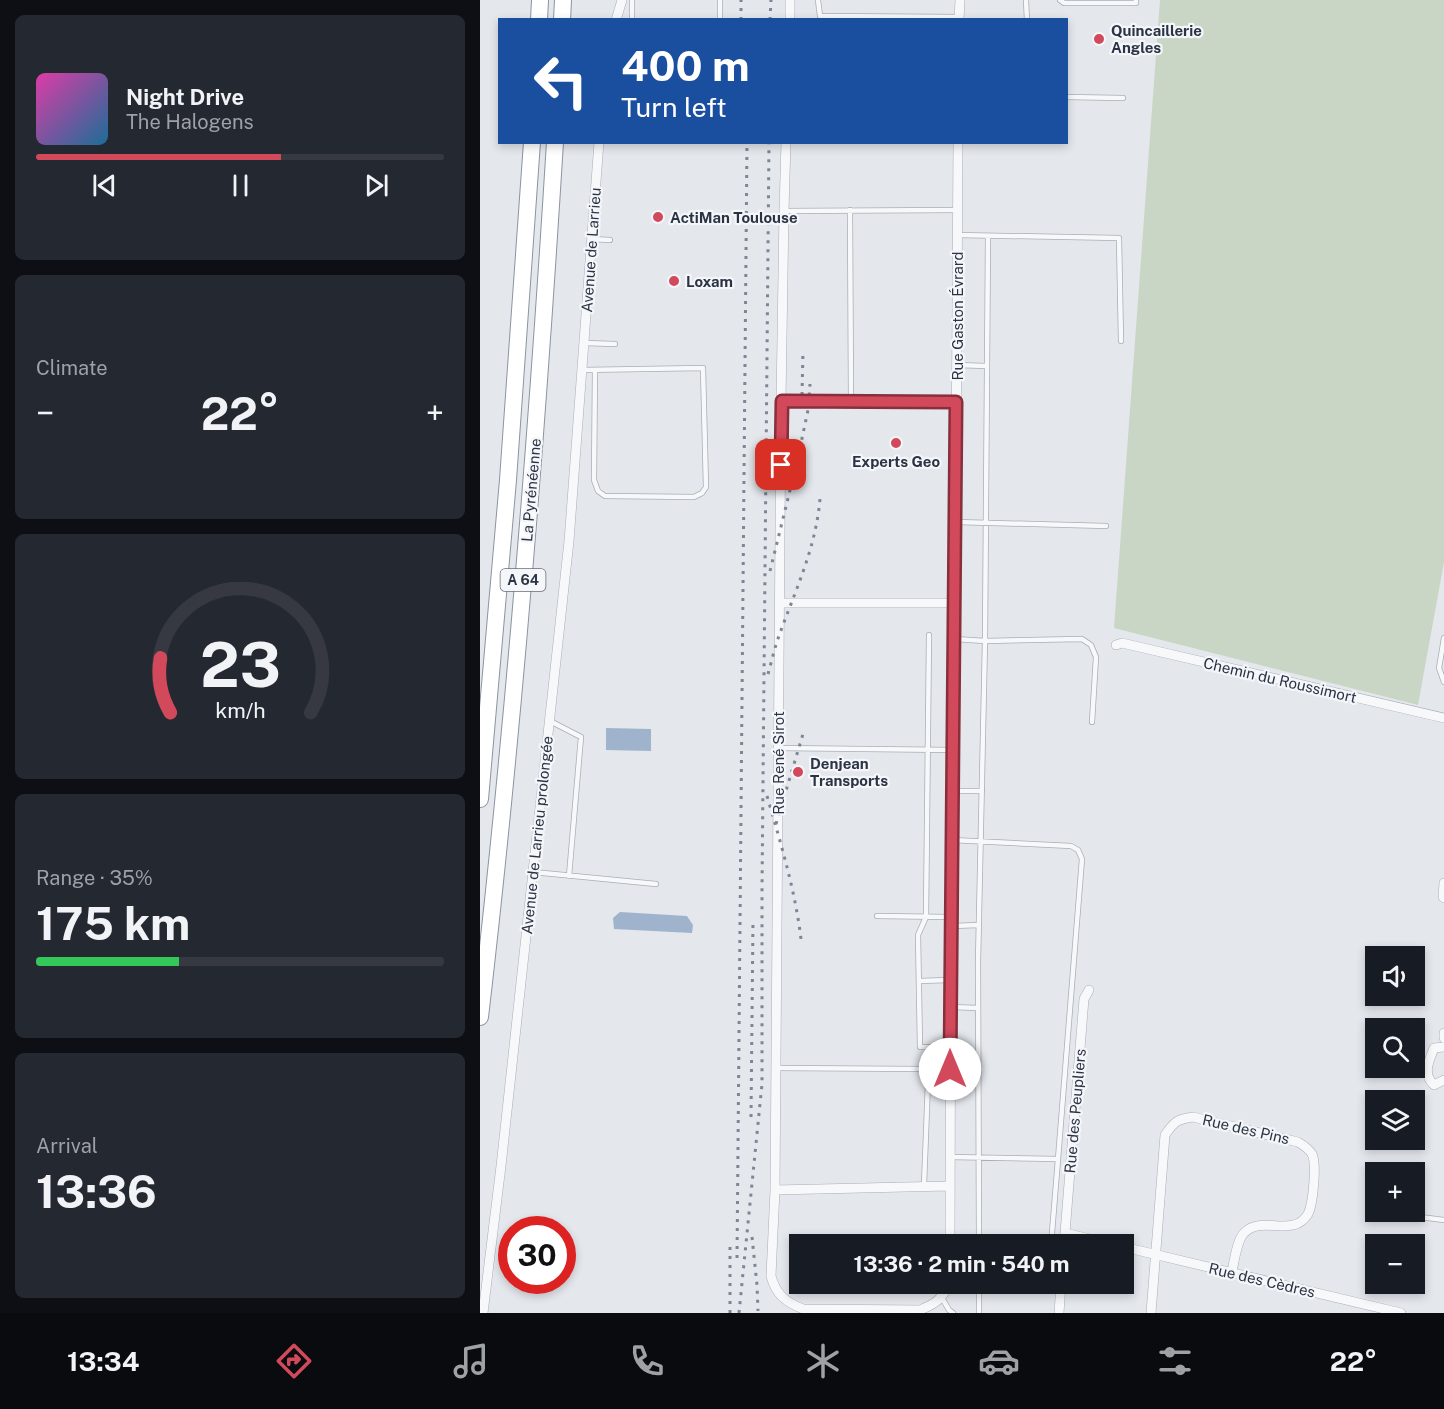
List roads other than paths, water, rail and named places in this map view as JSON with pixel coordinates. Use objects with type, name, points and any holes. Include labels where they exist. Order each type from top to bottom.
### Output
[{"type":"highway","points":[[539,18],[540,0]]},
{"type":"highway","points":[[562,18],[563,0]]},
{"type":"highway","name":"La Pyrénéenne","points":[[480,799],[509,468],[532,144]]},
{"type":"highway","name":"La Pyrénéenne","points":[[480,1017],[522,598],[555,144]]},
{"type":"street","points":[[617,18],[622,0]]},
{"type":"street","points":[[790,0],[790,18]]},
{"type":"street","points":[[959,18],[960,0]]},
{"type":"street","name":"Avenue de Larrieu","points":[[583,357],[599,144]]},
{"type":"street","name":"Rue René Sirot","points":[[786,144],[783,211],[775,1190],[771,1275],[774,1286],[780,1294],[789,1303],[803,1309],[920,1310],[933,1305],[942,1298]]},
{"type":"street","name":"Rue Gaston Évrard","points":[[950,1234],[950,922],[955,639],[958,144]]},
{"type":"street","name":"Avenue de Larrieu prolongée","points":[[483,1313],[569,541],[583,357]]},
{"type":"street","points":[[780,603],[955,603]]},
{"type":"street","name":"Chemin du Roussimort","points":[[1116,645],[1122,643],[1444,718]]},
{"type":"street","points":[[1444,883],[1444,898]]},
{"type":"street","name":"Rue des Peupliers","points":[[1065,1233],[1084,999],[1089,990]]},
{"type":"street","points":[[1444,1033],[1444,1038]]},
{"type":"street","points":[[1444,1047],[1434,1048],[1427,1072],[1434,1085],[1444,1080]]},
{"type":"street","name":"Rue des Pins","points":[[1151,1313],[1166,1135],[1172,1124],[1182,1118],[1193,1117],[1298,1142],[1312,1155],[1315,1165],[1307,1216],[1293,1225],[1259,1225],[1245,1232],[1241,1238],[1232,1272]]},
{"type":"street","points":[[775,1190],[949,1186]]},
{"type":"street","points":[[1065,1233],[1069,1234]]},
{"type":"street","name":"Rue des Cèdres","points":[[1134,1250],[1401,1313]]},
{"type":"street","points":[[942,1298],[944,1294]]},
{"type":"street","points":[[1059,1313],[1060,1294]]},
{"type":"lane","points":[[632,0],[632,18]]},
{"type":"lane","points":[[720,0],[720,18]]},
{"type":"lane","points":[[818,0],[820,16],[959,18]]},
{"type":"lane","points":[[1026,0],[1027,18]]},
{"type":"lane","points":[[1060,0],[1064,3],[1136,3],[1136,0]]},
{"type":"lane","points":[[1068,98],[1123,98]]},
{"type":"lane","points":[[850,210],[851,402]]},
{"type":"lane","points":[[783,211],[957,210]]},
{"type":"lane","points":[[957,235],[1119,238],[1121,341]]},
{"type":"lane","points":[[979,1234],[978,1008],[985,641],[988,236]]},
{"type":"lane","points":[[591,239],[610,240]]},
{"type":"lane","points":[[584,344],[615,344]]},
{"type":"lane","points":[[956,365],[987,366]]},
{"type":"lane","points":[[582,370],[703,368],[706,487],[702,493],[694,497],[604,496],[598,491],[594,480],[595,370]]},
{"type":"lane","points":[[782,401],[956,402]]},
{"type":"lane","points":[[956,522],[1106,526]]},
{"type":"lane","points":[[929,635],[926,917],[918,935],[920,1047],[950,1048]]},
{"type":"lane","points":[[1444,638],[1439,668],[1444,682]]},
{"type":"lane","points":[[955,639],[985,641],[1082,639],[1091,645],[1096,657],[1092,722]]},
{"type":"lane","points":[[549,721],[581,737],[569,876]]},
{"type":"lane","points":[[778,748],[953,750]]},
{"type":"lane","points":[[952,791],[982,791]]},
{"type":"lane","points":[[951,840],[1071,846],[1078,850],[1082,859],[1052,1234]]},
{"type":"lane","points":[[533,872],[656,884]]},
{"type":"lane","points":[[877,916],[926,917],[979,926]]},
{"type":"lane","points":[[919,981],[950,980]]},
{"type":"lane","points":[[950,1007],[978,1008]]},
{"type":"lane","points":[[776,1068],[921,1069],[926,1073],[928,1082],[924,1187]]},
{"type":"lane","points":[[950,1069],[978,1069]]},
{"type":"lane","points":[[949,1157],[1058,1159]]},
{"type":"lane","points":[[1425,1217],[1444,1220]]},
{"type":"lane","points":[[979,1294],[979,1313]]},
{"type":"lane","points":[[942,1298],[950,1312]]},
{"type":"water","points":[[606,728],[651,729],[651,751],[606,750]]},
{"type":"water","points":[[620,912],[687,916],[693,925],[692,933],[614,929],[613,918]]},
{"type":"railway","points":[[741,0],[741,18]]},
{"type":"railway","points":[[770,18],[771,0]]},
{"type":"railway","points":[[737,1258],[747,144]]},
{"type":"railway","points":[[739,1313],[762,1084],[769,144]]},
{"type":"railway","points":[[802,395],[803,350]]},
{"type":"railway","points":[[770,571],[797,462],[808,410],[810,384]]},
{"type":"railway","points":[[768,674],[778,638],[810,551],[820,499]]},
{"type":"railway","points":[[776,824],[803,734]]},
{"type":"railway","points":[[767,796],[791,885],[801,939]]},
{"type":"railway","points":[[751,1117],[753,919]]},
{"type":"railway","points":[[752,1237],[758,1311]]},
{"type":"railway","points":[[730,1247],[730,1313]]},
{"type":"place","name":"Quincaillerie Angles","points":[[1099,39]]},
{"type":"place","name":"ActiMan Toulouse","points":[[658,217]]},
{"type":"place","name":"Loxam","points":[[674,281]]},
{"type":"place","name":"Experts Geo","points":[[896,443]]},
{"type":"place","name":"Denjean Transports","points":[[798,772]]}]
